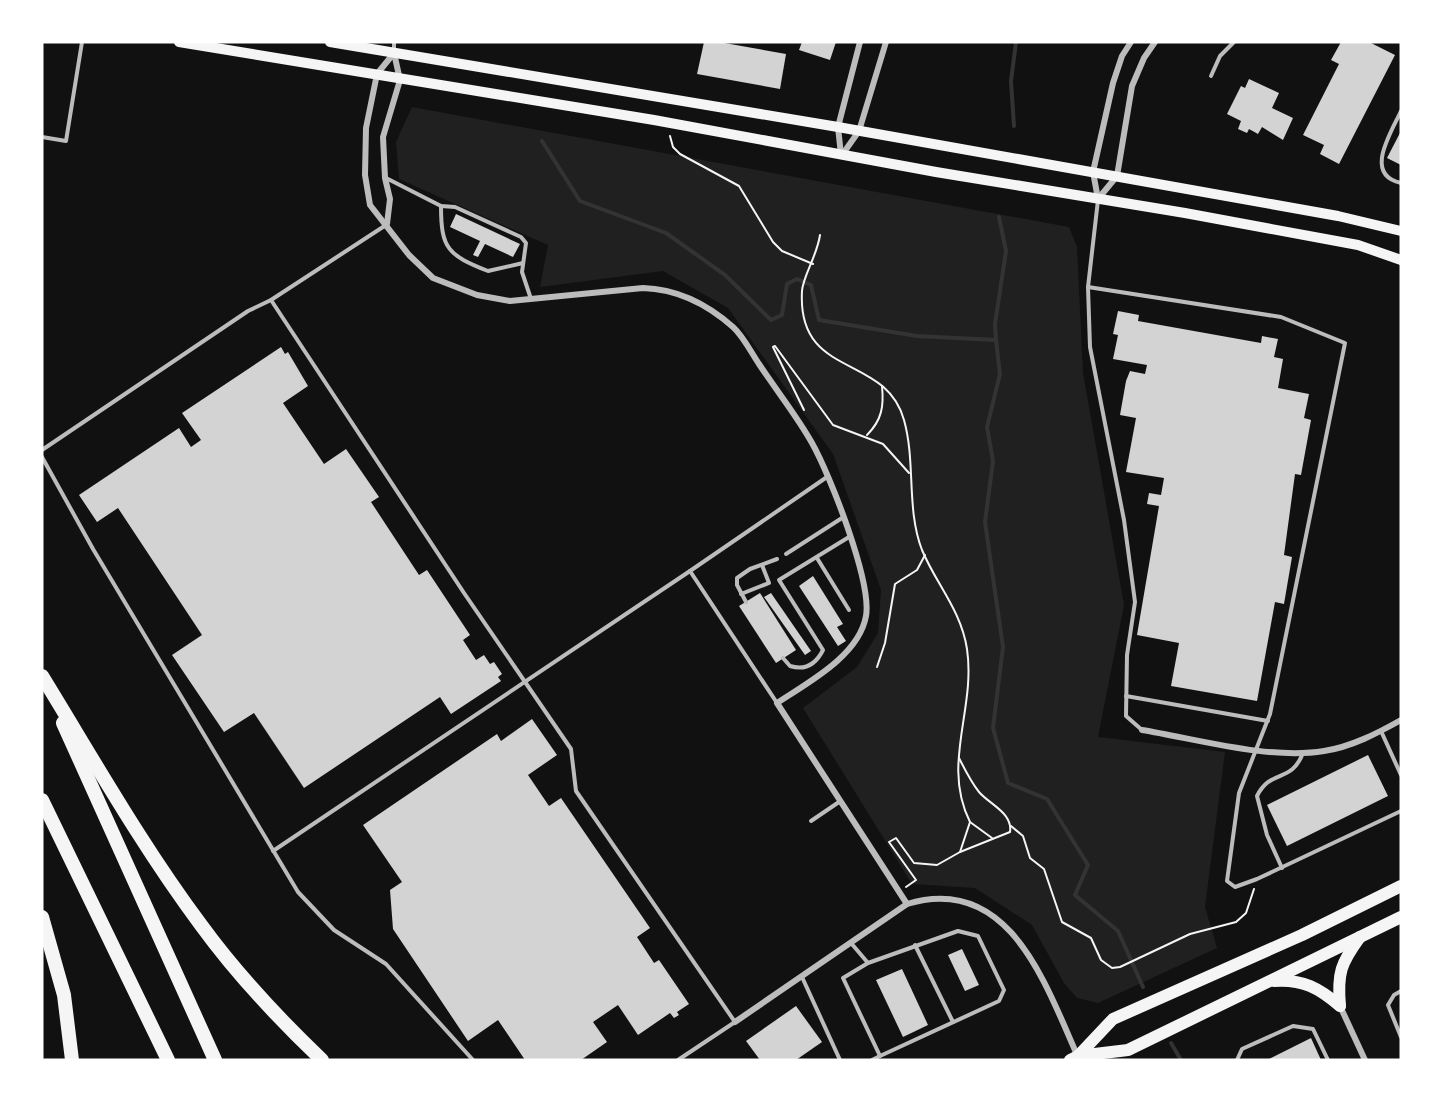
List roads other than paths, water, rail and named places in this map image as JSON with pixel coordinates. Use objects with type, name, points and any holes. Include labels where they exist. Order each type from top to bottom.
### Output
[{"type":"highway","points":[[42,676],[215,1060]]},
{"type":"highway","points":[[42,676],[140,835],[201,925],[240,973],[322,1060]]},
{"type":"highway","points":[[42,800],[168,1060]]},
{"type":"highway","points":[[1075,1059],[1113,1019],[1302,935],[1401,886]]},
{"type":"highway","points":[[42,917],[64,995],[72,1060]]},
{"type":"highway","points":[[1075,1059],[1128,1050],[1401,917]]},
{"type":"highway","points":[[1340,1006],[1338,980],[1344,960],[1361,936]]},
{"type":"highway","points":[[1268,981],[1292,980],[1311,984],[1340,1006]]},
{"type":"main road","points":[[178,42],[664,122],[1358,245],[1401,260]]},
{"type":"main road","points":[[330,42],[394,47],[1338,216],[1401,231]]},
{"type":"street","points":[[841,155],[838,127],[860,42]]},
{"type":"street","points":[[841,155],[859,131],[886,42]]},
{"type":"street","points":[[1098,199],[1093,172],[1113,83],[1122,56],[1131,42]]},
{"type":"street","points":[[1098,199],[1117,176],[1132,86],[1144,58],[1155,42]]},
{"type":"street","points":[[394,47],[377,75],[366,128],[365,175],[370,206],[387,224],[409,255],[433,278],[477,295],[510,301],[643,288],[665,289],[705,305],[735,328],[805,432],[827,477],[849,537],[864,587],[866,617],[849,650],[832,666],[777,703],[839,802],[908,904]]},
{"type":"street","points":[[387,224],[390,199],[385,178],[383,137],[400,80],[394,47]]},
{"type":"street","points":[[1142,730],[1258,749],[1303,752],[1324,751],[1352,744],[1401,720]]},
{"type":"street","points":[[735,1022],[908,904],[930,897],[959,898],[989,911],[1022,942],[1041,977],[1075,1059]]},
{"type":"street","points":[[1340,1006],[1365,1060]]},
{"type":"lane","points":[[42,137],[66,141],[82,42]]},
{"type":"lane","points":[[1211,76],[1220,56],[1234,42]]},
{"type":"lane","points":[[1401,111],[1380,158],[1383,172],[1392,181],[1401,183]]},
{"type":"lane","points":[[385,178],[441,206],[455,207],[521,237],[526,243],[522,272],[532,300]]},
{"type":"lane","points":[[1098,199],[1088,287],[1090,346],[1124,519],[1135,602],[1127,656],[1126,716],[1142,730]]},
{"type":"lane","points":[[441,206],[443,242],[452,252],[488,271],[523,263]]},
{"type":"lane","points":[[42,450],[248,311],[271,300],[387,224]]},
{"type":"lane","points":[[1088,287],[1281,317],[1345,343],[1268,721],[1239,793],[1227,881],[1235,886],[1257,879],[1401,811]]},
{"type":"lane","points":[[271,300],[571,749],[576,790],[735,1022],[678,1060]]},
{"type":"lane","points":[[42,457],[93,549],[298,892],[334,930],[386,964],[473,1060]]},
{"type":"lane","points":[[273,851],[827,477]]},
{"type":"lane","points":[[786,554],[842,518]]},
{"type":"lane","points":[[741,594],[779,580],[849,537]]},
{"type":"lane","points":[[817,558],[849,610]]},
{"type":"lane","points":[[746,602],[741,594],[737,578],[750,569],[777,559]]},
{"type":"lane","points":[[762,565],[769,583]]},
{"type":"lane","points":[[690,571],[777,703]]},
{"type":"lane","points":[[779,580],[823,650],[813,664],[806,667],[790,666],[783,658]]},
{"type":"lane","points":[[1126,696],[1268,721]]},
{"type":"lane","points":[[1381,730],[1401,775]]},
{"type":"lane","points":[[1282,868],[1267,835],[1257,796],[1263,784],[1274,777],[1290,773],[1298,766],[1303,752]]},
{"type":"lane","points":[[811,821],[839,802]]},
{"type":"lane","points":[[872,1060],[999,1001],[1004,990],[978,936],[958,931],[868,963],[843,978],[880,1056]]},
{"type":"lane","points":[[851,943],[868,963]]},
{"type":"lane","points":[[915,945],[953,1022]]},
{"type":"lane","points":[[802,977],[840,1060]]},
{"type":"lane","points":[[1401,991],[1394,995],[1388,1005],[1401,1037]]},
{"type":"lane","points":[[1238,1060],[1242,1049],[1293,1026],[1313,1029],[1328,1060]]},
{"type":"waterway","points":[[1014,126],[1011,81],[1016,42]]},
{"type":"waterway","points":[[542,141],[580,201],[666,233],[725,275],[771,320],[782,315],[787,284],[797,279],[811,285],[819,320],[917,336],[996,340],[1000,374],[987,427],[993,461],[985,522],[1003,647],[993,728],[1008,783],[1047,799],[1088,865],[1075,895],[1118,931],[1143,987]]},
{"type":"waterway","points":[[996,340],[995,324],[1006,251],[999,217]]},
{"type":"waterway","points":[[1171,1043],[1181,1060]]}]
